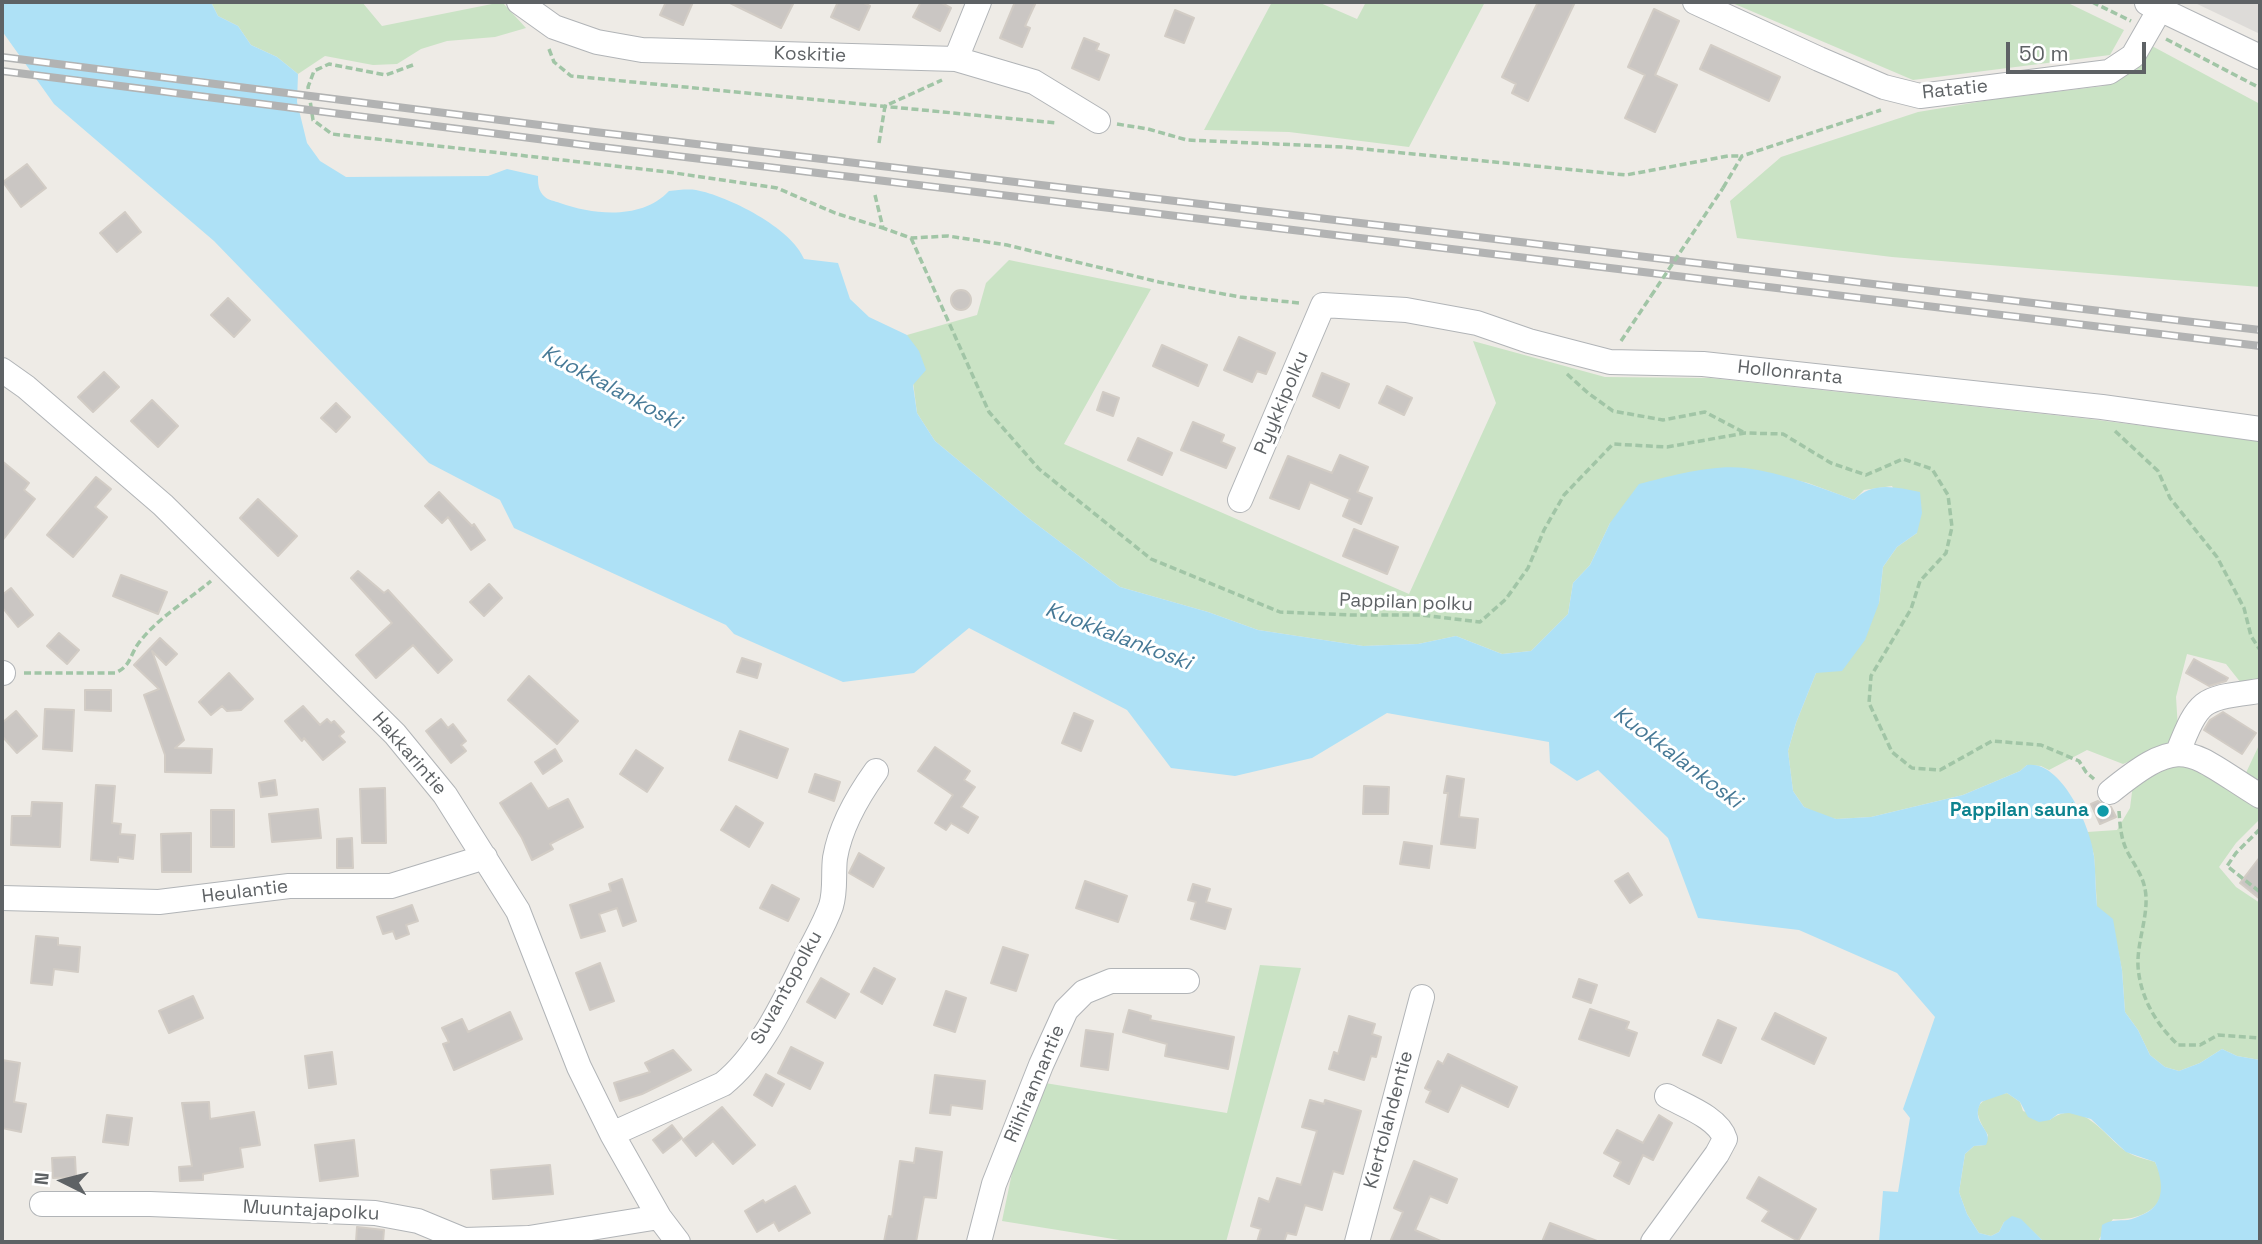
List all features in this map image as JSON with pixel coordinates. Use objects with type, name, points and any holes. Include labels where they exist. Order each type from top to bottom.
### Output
[{"type":"street","name":"Koskitie","points":[[519,2],[554,27],[597,42],[642,50],[956,59],[1034,82],[1098,121]]},
{"type":"street","points":[[956,59],[979,2]]},
{"type":"street","name":"Ratatie","points":[[1695,2],[1873,82],[1920,96],[2109,72],[2133,57],[2151,14]]},
{"type":"street","points":[[2151,14],[2260,57]]},
{"type":"street","name":"Hollonranta","points":[[1324,305],[1406,310],[1477,323],[1529,341],[1610,362],[1703,364],[2102,407],[2260,429]]},
{"type":"street","name":"Pyykkipolku","points":[[1240,500],[1324,305]]},
{"type":"street","name":"Hakkarintie","points":[[2,370],[26,387],[163,505],[395,734],[445,795],[518,911],[579,1067],[612,1134],[659,1217],[678,1242]]},
{"type":"street","points":[[2178,752],[2194,715],[2207,701],[2260,691]]},
{"type":"street","points":[[2110,792],[2140,768],[2178,752],[2214,765],[2260,796]]},
{"type":"street","name":"Suvantopolku","points":[[612,1134],[723,1084],[738,1072],[774,1018],[825,920],[835,892],[835,857],[842,834],[856,802],[876,771]]},
{"type":"street","name":"Heulantie","points":[[2,898],[159,902],[289,886],[391,886],[485,857]]},
{"type":"street","name":"Riihirannantie","points":[[979,1242],[994,1184],[1066,1010],[1084,992],[1111,982],[1186,981]]},
{"type":"street","name":"Kiertolahdentie","points":[[1357,1242],[1422,997]]},
{"type":"street","points":[[1653,1242],[1717,1154],[1724,1139],[1722,1130],[1715,1124],[1667,1096]]},
{"type":"street","name":"Muuntajapolku","points":[[42,1204],[163,1205],[375,1213],[418,1221],[464,1240],[529,1238],[659,1217]]},
{"type":"path","points":[[2092,2],[2151,14],[2260,88]]},
{"type":"path","points":[[554,27],[548,46],[554,62],[571,76],[1065,123],[1098,121],[1149,129],[1187,140],[1343,146],[1626,175],[1727,156],[1742,156],[1883,109]]},
{"type":"path","points":[[885,107],[942,81],[956,59]]},
{"type":"path","points":[[413,65],[386,75],[329,64],[314,71],[308,87],[313,120],[332,134],[668,172],[776,188],[835,213],[911,238],[948,236],[1007,245],[1172,284],[1241,297],[1324,305]]},
{"type":"path","points":[[879,143],[885,107]]},
{"type":"path","points":[[1610,362],[1627,329],[1742,156]]},
{"type":"path","points":[[875,195],[883,228]]},
{"type":"path","name":"Pappilan polku","points":[[911,238],[989,412],[1039,469],[1151,559],[1280,612],[1422,615],[1480,622],[1506,599],[1528,568],[1544,530],[1564,495],[1613,444],[1667,447],[1745,433],[1783,434],[1830,463],[1866,475],[1903,459],[1932,469],[1948,495],[1952,527],[1946,553],[1920,582],[1911,609],[1871,676],[1869,704],[1892,752],[1912,768],[1940,770],[1992,741],[2042,744],[2079,761],[2086,772],[2110,792]]},
{"type":"path","points":[[1559,367],[1588,393],[1614,411],[1663,419],[1705,412],[1745,433]]},
{"type":"path","points":[[2102,407],[2108,423],[2158,471],[2170,498],[2217,557],[2244,608],[2251,636],[2260,650]]},
{"type":"path","points":[[3,673],[115,673],[125,668],[138,644],[158,623],[226,569]]},
{"type":"path","points":[[2110,792],[2119,806],[2121,834],[2127,852],[2141,874],[2146,897],[2138,965],[2152,1014],[2163,1031],[2178,1045],[2200,1045],[2218,1035],[2260,1038]]},
{"type":"path","points":[[2058,812],[2075,803]]},
{"type":"path","points":[[2260,829],[2227,866],[2260,892]]},
{"type":"shaded area","points":[[2193,2],[2260,2],[2260,34]]},
{"type":"green space","points":[[211,2],[362,2],[382,26],[502,2],[526,28],[495,37],[447,41],[421,49],[397,64],[373,65],[325,56],[298,74],[277,57],[251,45],[238,26],[218,16]]},
{"type":"green space","points":[[1272,2],[1318,2],[1357,19],[1366,2],[1485,2],[1409,147],[1289,132],[1204,130]]},
{"type":"green space","points":[[1730,2],[2066,2],[2124,30],[2110,55],[1913,80]]},
{"type":"green space","points":[[2152,46],[2260,104],[2260,287],[1892,257],[1737,238],[1730,201],[1781,157],[1918,112],[2104,86],[2136,70]]},
{"type":"green space","points":[[1009,260],[1151,289],[1064,444],[1409,594],[1496,403],[1473,341],[1605,377],[1710,378],[2090,419],[2260,441],[2260,707],[2226,664],[2187,654],[2176,697],[2178,729],[2174,743],[2123,764],[2087,750],[2049,770],[2041,766],[2027,765],[2020,771],[1963,795],[1871,817],[1836,819],[1820,815],[1804,807],[1793,791],[1788,751],[1796,723],[1816,673],[1879,603],[1883,567],[1897,547],[1917,533],[1892,486],[1864,490],[1854,500],[1808,483],[1743,468],[1610,523],[1590,565],[1573,583],[1568,614],[1531,651],[1502,654],[1456,636],[1418,644],[1363,646],[1258,630],[1208,612],[1120,587],[1027,517],[935,441],[917,413],[907,335],[977,315],[986,283]]},
{"type":"green space","points":[[2260,743],[2260,786],[2244,777]]},
{"type":"green space","points":[[2181,760],[2260,803],[2260,819],[2236,843],[2219,867],[2236,887],[2260,903],[2260,1060],[2237,1056],[2222,1049],[2200,1063],[2179,1071],[2165,1067],[2150,1055],[2138,1030],[2125,1012],[2117,946],[2097,907],[2094,855],[2087,832],[2117,830],[2130,808],[2133,784]]},
{"type":"green space","points":[[1260,965],[1301,968],[1226,1242],[1132,1242],[1002,1221],[1013,1168],[1045,1083],[1227,1113]]},
{"type":"green space","points":[[2007,1093],[2020,1102],[2023,1111],[2050,1120],[2061,1114],[2081,1115],[2127,1152],[2155,1162],[2163,1189],[2156,1205],[2132,1218],[2113,1219],[2099,1239],[2100,1242],[2044,1242],[2021,1220],[2004,1222],[1999,1232],[1991,1236],[1979,1233],[1967,1214],[1959,1192],[1965,1154],[1974,1146],[1985,1145],[1988,1135],[1979,1118],[1979,1106],[1988,1099]]},
{"type":"water","name":"Kuokkalankoski","points":[[2,2],[211,2],[218,16],[238,26],[251,45],[277,57],[298,74],[297,102],[307,143],[320,161],[346,177],[488,176],[507,169],[538,176],[540,190],[548,199],[588,210],[632,211],[658,200],[669,191],[686,190],[709,193],[741,206],[787,236],[804,259],[838,263],[850,299],[869,317],[907,335],[919,351],[926,370],[913,385],[917,413],[935,441],[1027,517],[1120,587],[1208,612],[1258,630],[1363,646],[1418,644],[1456,636],[1502,654],[1531,651],[1568,614],[1573,583],[1590,565],[1610,523],[1639,484],[1692,472],[1733,467],[1787,477],[1854,500],[1869,490],[1885,487],[1920,492],[1922,513],[1917,533],[1897,547],[1883,567],[1879,603],[1865,640],[1842,671],[1816,673],[1788,751],[1793,791],[1804,807],[1836,819],[1871,817],[1963,795],[2020,771],[2027,765],[2040,766],[2052,773],[2073,798],[2087,829],[2094,856],[2097,906],[2113,919],[2122,970],[2125,1012],[2138,1030],[2150,1055],[2165,1067],[2179,1071],[2200,1063],[2222,1049],[2237,1056],[2260,1060],[2260,1242],[2100,1242],[2102,1225],[2134,1218],[2151,1210],[2156,1204],[2161,1184],[2155,1162],[2126,1152],[2091,1119],[2069,1113],[2058,1114],[2050,1120],[2039,1122],[2028,1117],[2020,1102],[2007,1093],[1981,1102],[1978,1116],[1988,1139],[1986,1145],[1974,1146],[1965,1154],[1959,1192],[1967,1214],[1979,1233],[1991,1236],[1999,1232],[2004,1222],[2012,1216],[2021,1219],[2044,1242],[1879,1242],[1883,1191],[1898,1192],[1910,1118],[1903,1109],[1935,1017],[1897,973],[1799,930],[1698,918],[1668,838],[1598,770],[1577,781],[1550,763],[1549,742],[1387,713],[1312,758],[1235,776],[1171,768],[1127,710],[969,628],[914,673],[843,682],[734,634],[726,625],[514,528],[500,500],[429,463],[214,241],[54,104],[2,31]]},
{"type":"building","points":[[666,2],[693,2],[683,25],[660,15]]},
{"type":"building","points":[[728,2],[794,2],[781,28]]},
{"type":"building","points":[[838,2],[862,2],[870,6],[859,30],[831,17]]},
{"type":"building","points":[[921,2],[940,2],[951,8],[940,31],[913,17]]},
{"type":"building","points":[[1015,2],[1036,2],[1025,26],[1030,28],[1022,47],[1000,38]]},
{"type":"building","points":[[1538,2],[1575,2],[1528,101],[1512,93],[1516,84],[1502,77]]},
{"type":"building","points":[[1654,9],[1679,21],[1655,75],[1677,85],[1655,132],[1625,118],[1645,75],[1628,67]]},
{"type":"building","points":[[1175,10],[1194,18],[1184,43],[1165,36]]},
{"type":"building","points":[[1084,38],[1099,44],[1096,50],[1109,55],[1099,80],[1072,68]]},
{"type":"building","points":[[1711,45],[1780,77],[1769,101],[1700,69]]},
{"type":"building","points":[[27,164],[46,188],[21,207],[3,182]]},
{"type":"building","points":[[125,212],[141,232],[117,252],[100,233]]},
{"type":"building","points":[[961,290],[968,293],[971,300],[968,307],[961,310],[954,307],[951,300],[954,293]]},
{"type":"building","points":[[228,298],[250,320],[234,337],[211,315]]},
{"type":"building","points":[[1239,337],[1275,353],[1266,374],[1257,371],[1252,382],[1224,370]]},
{"type":"building","points":[[1162,345],[1207,365],[1198,386],[1153,366]]},
{"type":"building","points":[[104,372],[119,387],[93,412],[78,397]]},
{"type":"building","points":[[1322,373],[1349,384],[1339,408],[1313,396]]},
{"type":"building","points":[[1387,386],[1412,398],[1404,415],[1379,403]]},
{"type":"building","points":[[1103,392],[1119,398],[1113,416],[1097,410]]},
{"type":"building","points":[[152,400],[178,426],[158,447],[131,421]]},
{"type":"building","points":[[336,403],[350,417],[336,432],[321,418]]},
{"type":"building","points":[[1193,422],[1224,435],[1221,442],[1235,448],[1226,468],[1181,450]]},
{"type":"building","points":[[1138,438],[1172,453],[1162,475],[1128,460]]},
{"type":"building","points":[[1340,455],[1368,467],[1357,492],[1372,498],[1361,524],[1343,516],[1350,499],[1310,482],[1299,509],[1270,498],[1288,456],[1332,473]]},
{"type":"building","points":[[2,461],[29,483],[24,490],[35,499],[2,541]]},
{"type":"building","points":[[96,477],[111,489],[95,507],[107,517],[73,557],[47,535]]},
{"type":"building","points":[[439,492],[472,526],[474,524],[485,540],[471,550],[448,517],[442,523],[425,506]]},
{"type":"building","points":[[258,499],[297,536],[278,556],[240,518]]},
{"type":"building","points":[[1354,529],[1398,547],[1387,574],[1343,556]]},
{"type":"building","points":[[358,571],[384,593],[388,590],[452,660],[438,673],[413,645],[376,678],[356,655],[392,623],[351,578]]},
{"type":"building","points":[[121,575],[167,592],[158,614],[113,596]]},
{"type":"building","points":[[489,584],[502,598],[484,616],[470,602]]},
{"type":"building","points":[[11,588],[33,615],[18,627],[2,607],[2,595]]},
{"type":"building","points":[[59,633],[79,650],[67,664],[47,646]]},
{"type":"building","points":[[160,638],[177,654],[166,665],[152,651],[184,740],[175,748],[212,749],[211,773],[165,772],[165,755],[144,695],[159,689],[134,665]]},
{"type":"building","points":[[742,658],[761,664],[757,678],[737,672]]},
{"type":"building","points":[[2194,659],[2228,678],[2209,686],[2186,673]]},
{"type":"building","points":[[229,673],[253,699],[241,710],[227,711],[222,706],[211,715],[199,702]]},
{"type":"building","points":[[529,676],[578,721],[557,744],[508,700]]},
{"type":"building","points":[[85,690],[111,690],[111,711],[85,710]]},
{"type":"building","points":[[303,706],[320,725],[327,719],[331,723],[334,721],[344,732],[339,736],[345,742],[323,760],[285,721]]},
{"type":"building","points":[[45,709],[74,710],[72,751],[43,749]]},
{"type":"building","points":[[16,711],[37,736],[17,753],[2,736],[2,723]]},
{"type":"building","points":[[2223,712],[2256,733],[2242,754],[2204,730],[2210,720]]},
{"type":"building","points":[[1074,713],[1093,721],[1081,751],[1062,743]]},
{"type":"building","points":[[441,719],[448,728],[453,724],[466,741],[461,745],[466,751],[451,763],[426,731]]},
{"type":"building","points":[[740,731],[788,749],[777,778],[729,760]]},
{"type":"building","points":[[935,747],[970,771],[964,780],[975,787],[961,807],[978,817],[968,833],[951,823],[946,830],[935,823],[953,795],[918,771]]},
{"type":"building","points":[[555,749],[562,761],[543,774],[535,762]]},
{"type":"building","points":[[636,750],[663,768],[647,792],[620,774]]},
{"type":"building","points":[[815,774],[840,782],[834,801],[809,792]]},
{"type":"building","points":[[1447,776],[1464,779],[1459,817],[1478,819],[1475,848],[1441,844],[1448,793],[1444,793]]},
{"type":"building","points":[[275,780],[277,795],[261,797],[259,783]]},
{"type":"building","points":[[531,783],[548,809],[568,799],[583,827],[550,844],[553,849],[532,860],[500,803]]},
{"type":"building","points":[[96,785],[115,786],[112,823],[121,824],[120,834],[135,835],[133,859],[118,857],[118,862],[91,860]]},
{"type":"building","points":[[1364,786],[1389,787],[1388,814],[1363,814]]},
{"type":"building","points":[[385,788],[386,843],[362,843],[360,789]]},
{"type":"building","name":"Pappilan sauna","points":[[2098,801],[2111,807],[2116,817],[2100,824],[2091,804]]},
{"type":"building","points":[[32,802],[62,803],[60,847],[11,845],[12,816],[31,816]]},
{"type":"building","points":[[736,806],[763,823],[749,847],[721,830]]},
{"type":"building","points":[[318,809],[321,838],[272,842],[269,814]]},
{"type":"building","points":[[211,810],[234,810],[234,847],[211,847]]},
{"type":"building","points":[[191,833],[191,872],[162,872],[161,834]]},
{"type":"building","points":[[352,838],[353,868],[337,868],[337,839]]},
{"type":"building","points":[[1404,842],[1432,846],[1429,868],[1400,864]]},
{"type":"building","points":[[859,853],[884,868],[873,887],[849,873]]},
{"type":"building","points":[[2260,857],[2260,899],[2240,883]]},
{"type":"building","points":[[1628,873],[1642,895],[1630,903],[1615,881]]},
{"type":"building","points":[[622,879],[636,921],[623,926],[617,908],[599,914],[605,931],[581,938],[570,905],[611,891],[609,884]]},
{"type":"building","points":[[1085,881],[1127,896],[1118,922],[1076,908]]},
{"type":"building","points":[[1193,884],[1210,889],[1206,902],[1231,909],[1225,929],[1191,919],[1196,902],[1188,900]]},
{"type":"building","points":[[772,885],[799,899],[788,921],[760,908]]},
{"type":"building","points":[[412,905],[418,921],[406,925],[409,934],[396,939],[393,931],[383,934],[377,917]]},
{"type":"building","points":[[36,936],[58,938],[58,945],[80,947],[78,972],[54,969],[52,985],[31,983]]},
{"type":"building","points":[[1003,947],[1028,955],[1016,991],[991,983]]},
{"type":"building","points":[[600,963],[614,1001],[590,1010],[576,973]]},
{"type":"building","points":[[874,968],[895,979],[882,1004],[861,992]]},
{"type":"building","points":[[821,978],[849,994],[835,1018],[807,1002]]},
{"type":"building","points":[[1579,979],[1597,985],[1591,1003],[1573,997]]},
{"type":"building","points":[[946,991],[966,998],[955,1032],[934,1025]]},
{"type":"building","points":[[193,996],[203,1018],[169,1033],[159,1011]]},
{"type":"building","points":[[1590,1009],[1629,1022],[1626,1029],[1637,1033],[1629,1056],[1579,1039]]},
{"type":"building","points":[[1129,1010],[1151,1016],[1150,1020],[1234,1037],[1228,1069],[1165,1056],[1167,1044],[1123,1032]]},
{"type":"building","points":[[510,1012],[522,1039],[454,1070],[443,1044],[449,1042],[442,1028],[462,1019],[468,1032]]},
{"type":"building","points":[[1775,1013],[1826,1038],[1814,1064],[1762,1039]]},
{"type":"building","points":[[1349,1016],[1375,1024],[1372,1034],[1381,1037],[1376,1057],[1371,1056],[1364,1080],[1329,1069],[1334,1052],[1338,1054]]},
{"type":"building","points":[[1718,1020],[1736,1028],[1721,1063],[1703,1055]]},
{"type":"building","points":[[1086,1030],[1113,1034],[1108,1070],[1081,1066]]},
{"type":"building","points":[[791,1047],[823,1063],[810,1089],[778,1073]]},
{"type":"building","points":[[673,1050],[691,1070],[642,1094],[620,1101],[614,1083],[650,1072],[645,1063]]},
{"type":"building","points":[[332,1052],[336,1084],[309,1088],[305,1056]]},
{"type":"building","points":[[1448,1054],[1517,1087],[1508,1107],[1461,1085],[1448,1112],[1426,1102],[1431,1091],[1425,1088],[1438,1061],[1443,1064]]},
{"type":"building","points":[[2,1060],[20,1063],[14,1102],[26,1104],[21,1132],[2,1128]]},
{"type":"building","points":[[766,1074],[784,1084],[772,1106],[754,1095]]},
{"type":"building","points":[[935,1075],[985,1081],[982,1109],[951,1105],[950,1115],[930,1113]]},
{"type":"building","points":[[1310,1100],[1324,1104],[1325,1100],[1361,1111],[1343,1174],[1333,1171],[1322,1210],[1305,1205],[1296,1235],[1287,1233],[1284,1242],[1257,1242],[1261,1229],[1251,1226],[1259,1198],[1269,1202],[1277,1178],[1301,1185],[1317,1131],[1302,1127]]},
{"type":"building","points":[[209,1102],[210,1119],[254,1112],[260,1145],[240,1148],[243,1167],[203,1174],[203,1180],[180,1181],[179,1167],[192,1166],[182,1103]]},
{"type":"building","points":[[722,1107],[755,1145],[733,1164],[713,1141],[696,1156],[683,1140]]},
{"type":"building","points":[[107,1115],[132,1118],[128,1145],[103,1142]]},
{"type":"building","points":[[1659,1115],[1672,1123],[1653,1160],[1643,1155],[1629,1184],[1614,1176],[1621,1162],[1604,1153],[1617,1130],[1643,1143]]},
{"type":"building","points":[[672,1125],[682,1138],[663,1153],[653,1140]]},
{"type":"building","points":[[354,1140],[358,1176],[320,1181],[315,1145]]},
{"type":"building","points":[[916,1148],[942,1152],[936,1198],[924,1197],[916,1242],[884,1242],[889,1216],[892,1217],[900,1161],[914,1163]]},
{"type":"building","points":[[75,1157],[76,1177],[53,1178],[52,1158]]},
{"type":"building","points":[[1414,1161],[1457,1179],[1447,1203],[1430,1196],[1415,1230],[1443,1242],[1390,1242],[1403,1212],[1394,1208]]},
{"type":"building","points":[[550,1165],[553,1194],[493,1199],[491,1170]]},
{"type":"building","points":[[1759,1177],[1816,1209],[1798,1241],[1762,1221],[1769,1211],[1747,1198]]},
{"type":"building","points":[[795,1186],[810,1213],[779,1231],[774,1222],[757,1232],[745,1211]]},
{"type":"building","points":[[1550,1223],[1597,1241],[1597,1242],[1542,1242]]},
{"type":"building","points":[[357,1227],[384,1230],[383,1242],[356,1242]]},
{"type":"railway","points":[[2,57],[595,132],[2260,330]]},
{"type":"railway","points":[[2,71],[593,146],[2260,346]]},
{"type":"place","name":"Pappilan sauna","points":[[2103,811]]}]
